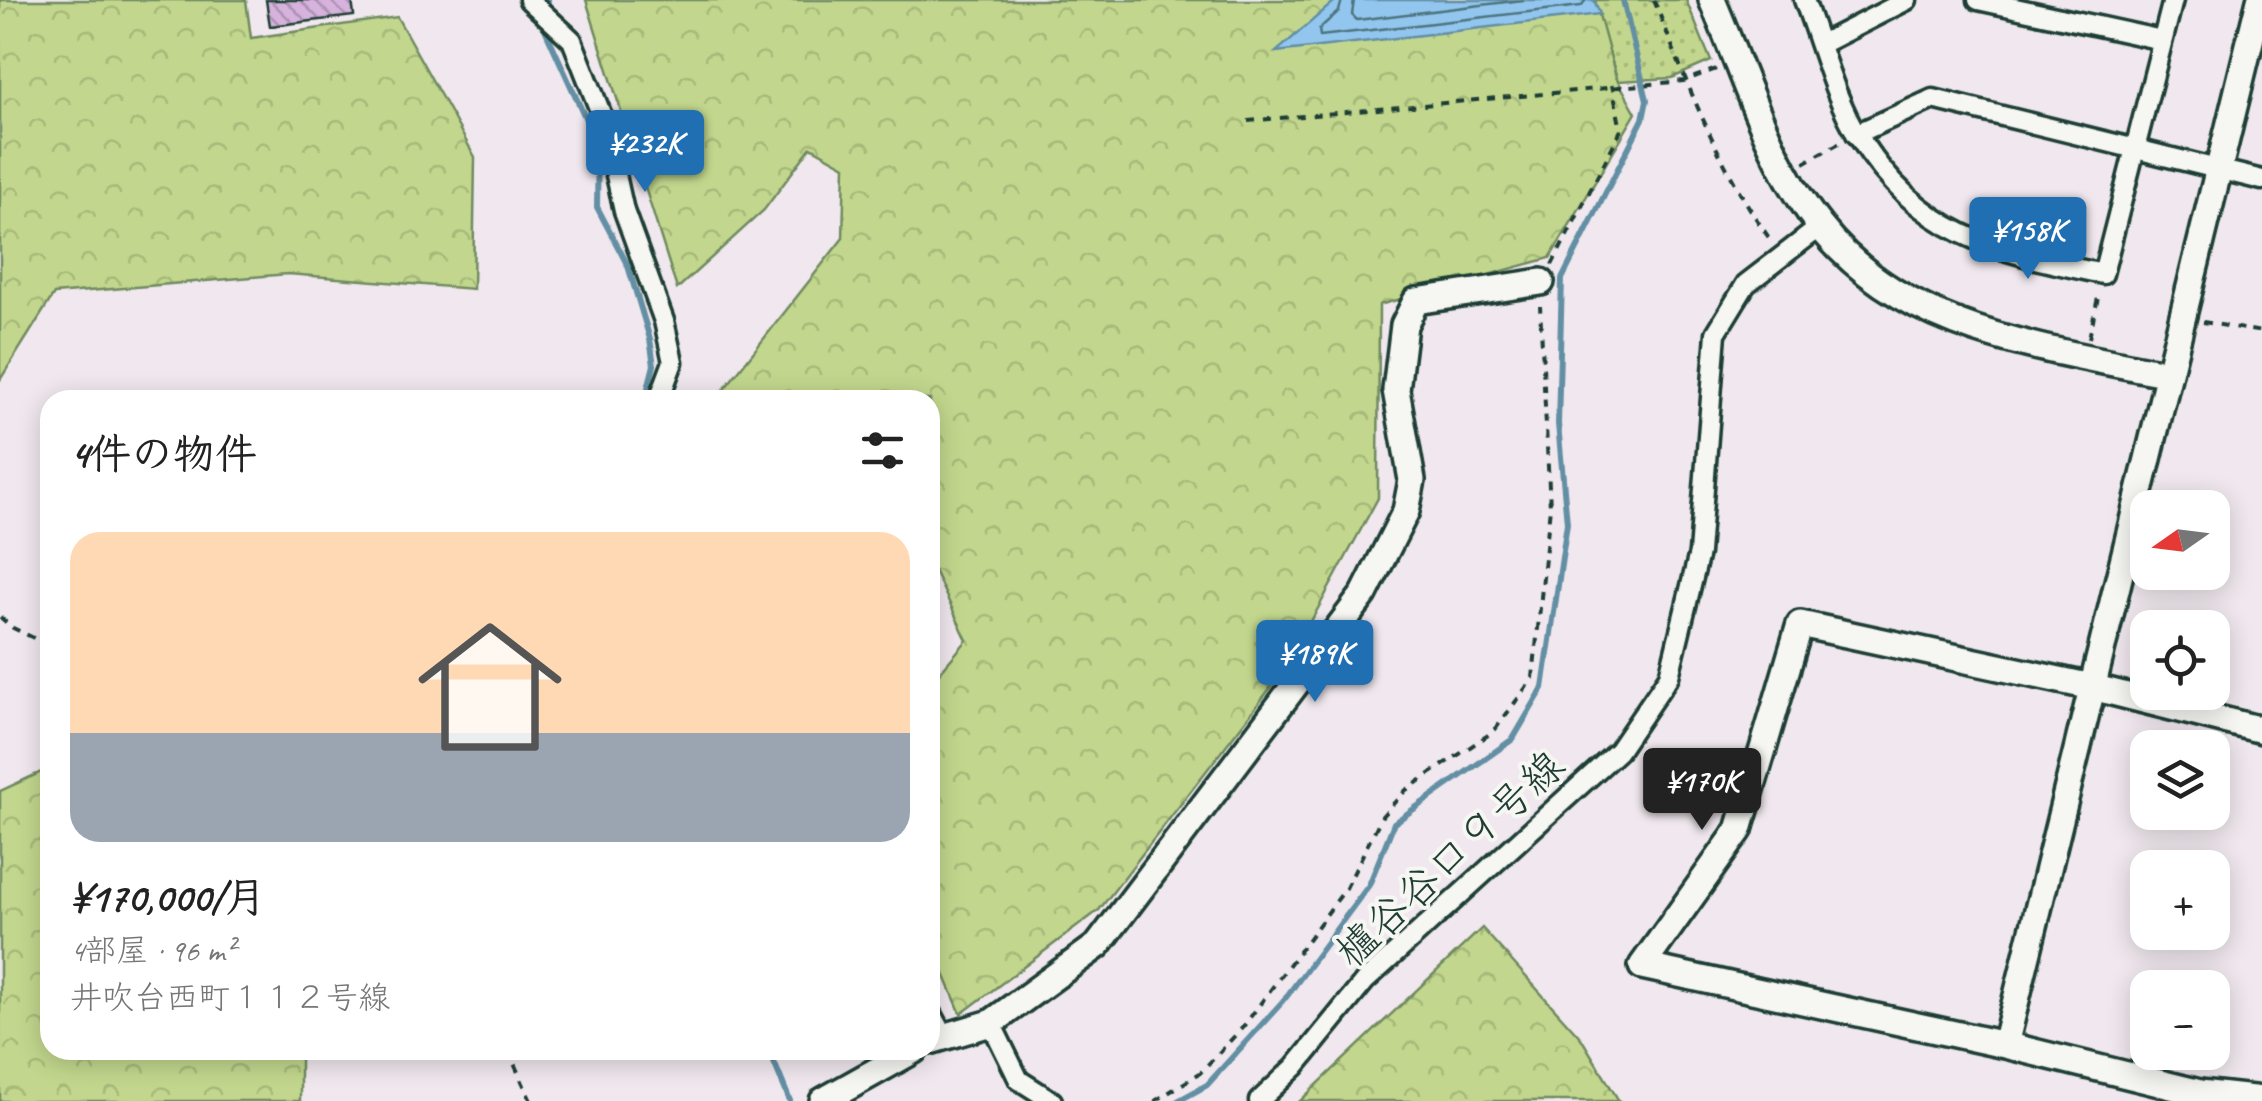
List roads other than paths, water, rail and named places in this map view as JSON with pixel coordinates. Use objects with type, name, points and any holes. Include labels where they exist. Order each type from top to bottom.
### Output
[{"type":"street","points":[[1712,0],[1787,173],[1820,226],[1866,272],[1924,309],[1991,336],[2168,374]]},
{"type":"street","points":[[1804,0],[1856,134],[1904,195],[1952,232],[2015,255],[2103,274],[2172,0]]},
{"type":"street","points":[[1821,44],[1907,0]]},
{"type":"street","points":[[1978,0],[2162,40]]},
{"type":"street","points":[[2006,1044],[2260,0]]},
{"type":"street","points":[[540,10],[572,40],[604,120],[624,211],[664,321],[673,362],[662,390]]},
{"type":"street","points":[[1856,134],[1932,98],[2262,180]]},
{"type":"street","name":"櫨谷谷口９号線","points":[[1259,1101],[1295,1067],[1365,981],[1618,751],[1669,676],[1700,553],[1716,333],[1746,284],[1820,226]]},
{"type":"street","points":[[940,1037],[992,1023],[1098,945],[1364,594],[1406,511],[1412,480],[1396,390],[1404,326],[1416,301],[1541,282]]},
{"type":"street","points":[[2262,730],[2092,687],[1800,624],[1739,830],[1642,966],[2006,1044],[2200,1094],[2262,1100]]},
{"type":"street","points":[[992,1023],[1019,1080],[1052,1101]]},
{"type":"street","points":[[823,1101],[896,1060]]},
{"type":"water","points":[[1336,0],[1594,0],[1600,14],[1276,52]]},
{"type":"waterway","points":[[548,0],[545,29],[598,146],[597,207],[628,266],[650,339],[654,365],[648,390]]},
{"type":"waterway","points":[[1178,1101],[1207,1085],[1284,1000],[1369,885],[1394,823],[1513,739],[1543,688],[1567,523],[1558,424],[1562,279],[1643,119],[1647,100],[1623,0]]},
{"type":"waterway","points":[[773,1060],[790,1101]]}]
